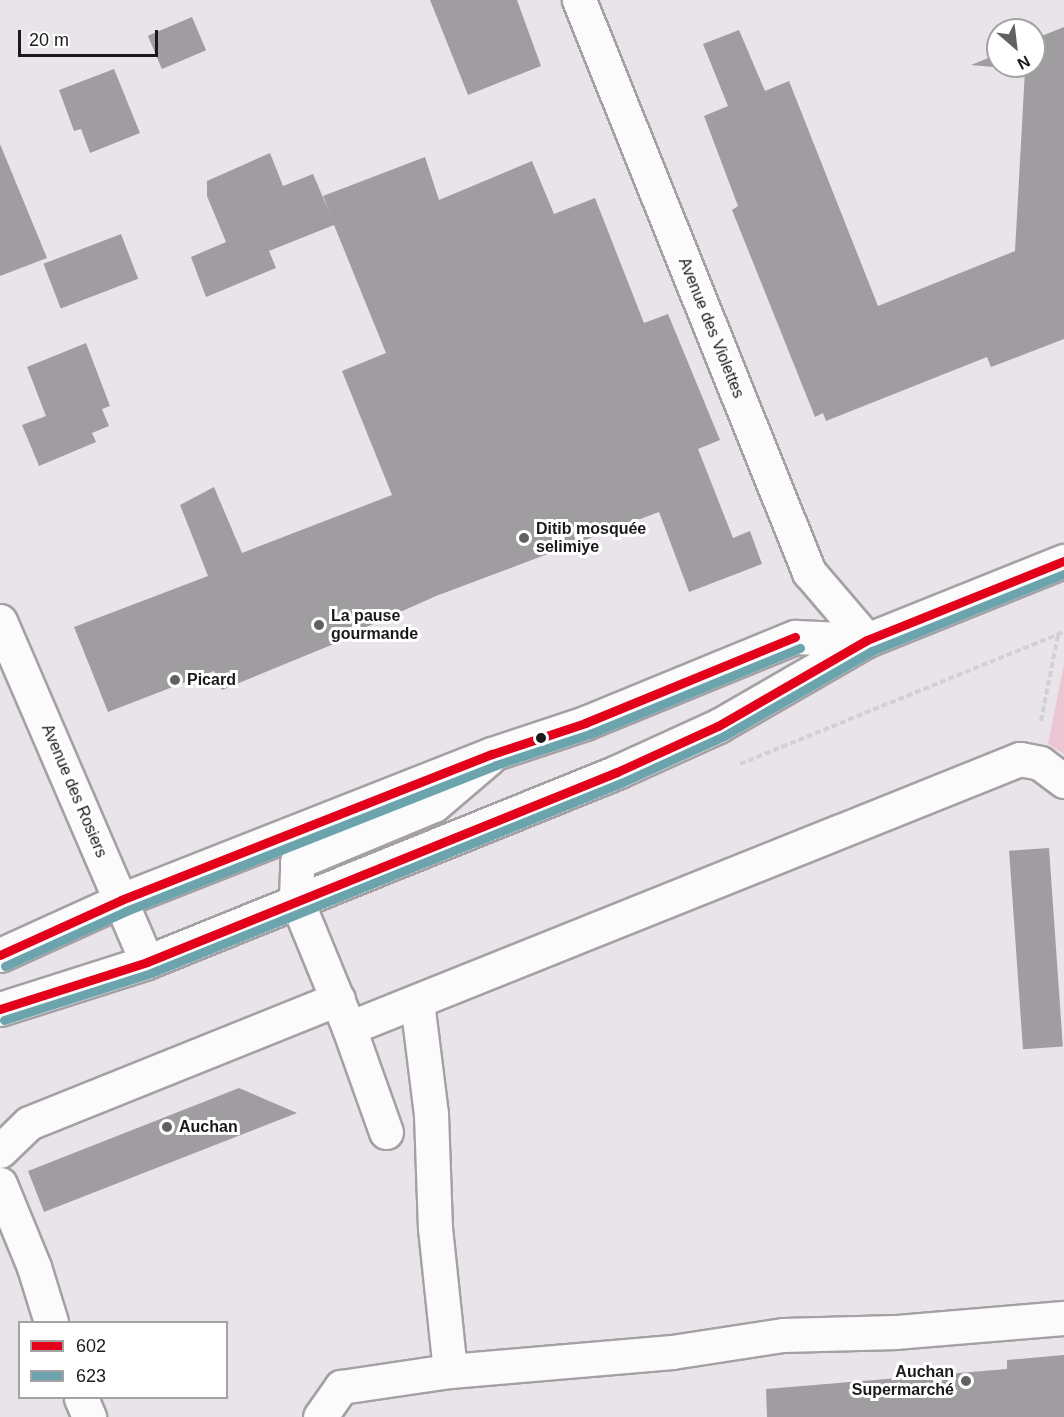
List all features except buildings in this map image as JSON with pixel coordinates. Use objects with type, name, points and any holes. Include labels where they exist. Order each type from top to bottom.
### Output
[{"type":"main road","name":"Avenue des Violettes","points":[[579,0],[809,572],[867,640]]},
{"type":"main road","points":[[0,1009],[147,962],[296,899],[617,772],[718,726],[867,640],[1064,561]]},
{"type":"main road","name":"Avenue des Rosiers","points":[[0,621],[147,962]]},
{"type":"main road","points":[[0,955],[121,900],[492,754],[585,723],[795,637],[867,640]]},
{"type":"main road","points":[[386,1132],[343,1014],[296,899],[297,862],[434,805],[492,754]]},
{"type":"main road","points":[[0,1151],[28,1123],[343,1014],[417,1002],[1020,759],[1034,762],[1064,781]]},
{"type":"main road","points":[[417,1002],[431,1114],[435,1228],[450,1371]]},
{"type":"main road","points":[[0,1184],[34,1267],[50,1321]]},
{"type":"main road","points":[[320,1417],[340,1387],[450,1371],[672,1352],[783,1335],[896,1332],[1064,1318]]},
{"type":"main road","points":[[81,1399],[89,1417]]},
{"type":"path","points":[[1034,762],[1059,634]]},
{"type":"shaded area","points":[[1064,665],[1064,754],[1048,744]]},
{"type":"transit line","name":"602","points":[[0,1009],[147,962],[617,772],[718,726],[867,640],[1064,561]]},
{"type":"transit line","name":"623","points":[[4,1020],[151,973],[621,783],[724,736],[872,651],[1064,574]]},
{"type":"transit line","name":"602","points":[[0,955],[121,900],[492,754],[585,723],[795,637]]},
{"type":"transit line","name":"623","points":[[5,966],[126,911],[496,765],[590,734],[800,648]]},
{"type":"place","name":"Ditib mosquée selimiye","points":[[524,538]]},
{"type":"place","name":"La pause gourmande","points":[[319,625]]},
{"type":"place","name":"Picard","points":[[175,680]]},
{"type":"place","name":"Auchan","points":[[167,1127]]},
{"type":"place","name":"Auchan Supermarché","points":[[966,1381]]}]
